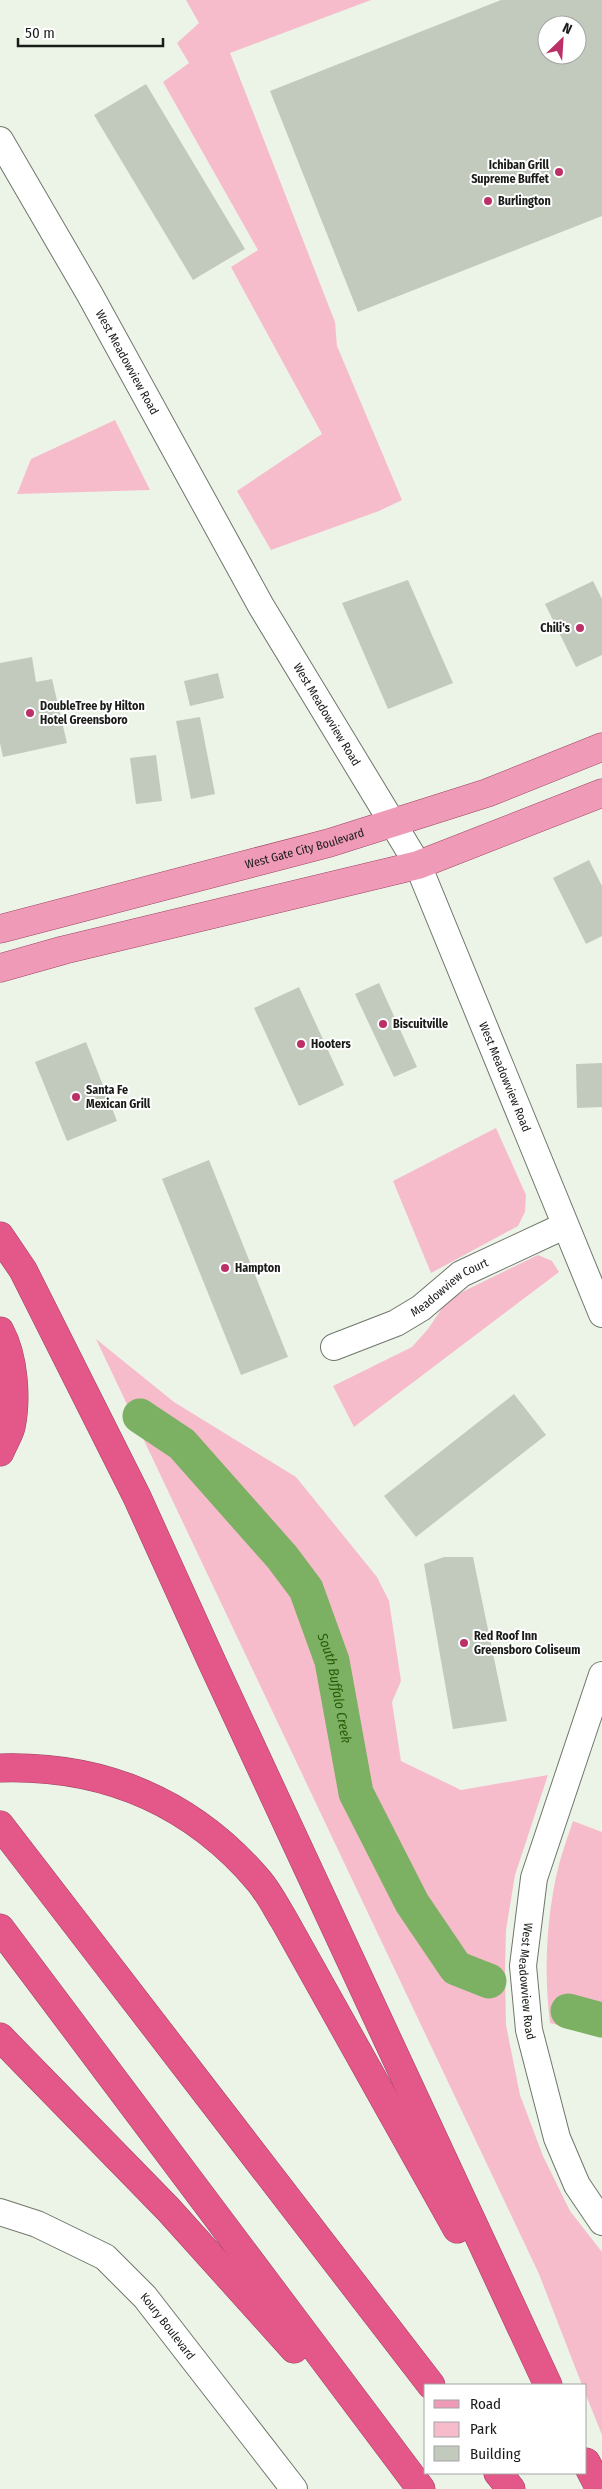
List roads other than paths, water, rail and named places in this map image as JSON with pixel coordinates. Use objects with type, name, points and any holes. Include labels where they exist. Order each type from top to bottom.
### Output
[{"type":"highway","points":[[0,1236],[23,1270],[138,1497],[211,1660],[548,2384]]},
{"type":"highway","points":[[0,1330],[11,1356],[13,1386],[11,1427],[0,1452]]},
{"type":"highway","points":[[0,1768],[73,1771],[113,1782],[150,1796],[183,1814],[222,1842],[260,1883],[294,1937],[543,2384]]},
{"type":"highway","points":[[0,1825],[430,2384]]},
{"type":"highway","points":[[0,1928],[420,2488]]},
{"type":"highway","points":[[0,2037],[168,2208],[420,2488]]},
{"type":"highway","points":[[587,2464],[600,2489]]},
{"type":"highway","points":[[499,2474],[511,2489]]},
{"type":"main road","name":"West Gate City Boulevard","points":[[0,930],[329,843],[487,794],[602,747]]},
{"type":"main road","points":[[0,968],[64,950],[418,865],[602,793]]},
{"type":"street","name":"West Meadowview Road","points":[[0,140],[89,293],[261,606],[418,865],[564,1226],[602,1314]]},
{"type":"street","name":"Meadowview Court","points":[[334,1347],[396,1323],[421,1308],[461,1274],[564,1226]]},
{"type":"street","name":"West Meadowview Road","points":[[602,1675],[534,1878],[523,1966],[529,2030],[557,2138],[577,2184],[602,2222]]},
{"type":"street","name":"Koury Boulevard","points":[[0,2212],[37,2224],[105,2257],[145,2297],[294,2489]]},
{"type":"waterway","name":"South Buffalo Creek","points":[[140,1416],[182,1444],[282,1557],[306,1589],[332,1661],[356,1793],[412,1903],[456,1968],[489,1981]]},
{"type":"waterway","name":"South Buffalo Creek","points":[[568,2011],[602,2020]]},
{"type":"place","name":"Ichiban Grill Supreme Buffet","points":[[559,172]]},
{"type":"place","name":"Burlington","points":[[488,201]]},
{"type":"place","name":"Chili's","points":[[580,628]]},
{"type":"place","name":"DoubleTree by Hilton Hotel Greensboro","points":[[30,713]]},
{"type":"place","name":"Biscuitville","points":[[383,1024]]},
{"type":"place","name":"Hooters","points":[[301,1044]]},
{"type":"place","name":"Santa Fe Mexican Grill","points":[[76,1097]]},
{"type":"place","name":"Hampton","points":[[225,1268]]},
{"type":"place","name":"Red Roof Inn Greensboro Coliseum","points":[[464,1643]]}]
